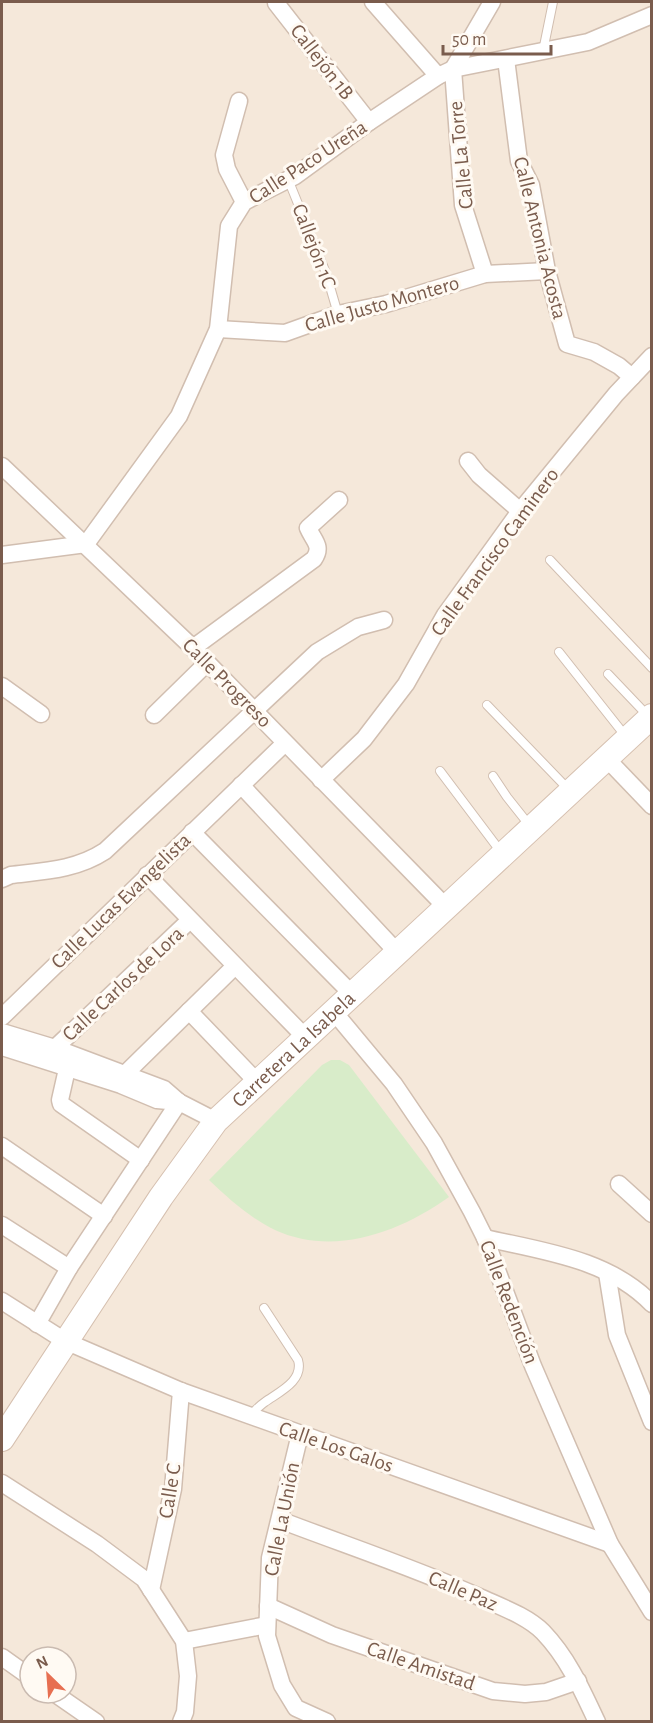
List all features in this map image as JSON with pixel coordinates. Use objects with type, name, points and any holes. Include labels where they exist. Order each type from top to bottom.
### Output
[{"type":"main road","name":"Carretera La Isabela","points":[[2,1439],[161,1197],[216,1121],[396,951],[651,717]]},
{"type":"street","points":[[373,2],[445,73]]},
{"type":"street","points":[[445,73],[492,2]]},
{"type":"street","name":"Callejón 1B","points":[[276,3],[369,122]]},
{"type":"street","points":[[445,73],[588,42],[651,15]]},
{"type":"street","name":"Calle Antonia Acosta","points":[[506,59],[519,161],[531,185],[547,271],[567,344],[594,352],[619,366],[632,378]]},
{"type":"street","name":"Calle Paco Ureña","points":[[86,544],[179,416],[218,329],[229,226],[244,202],[288,179],[369,122],[445,73]]},
{"type":"street","name":"Calle La Torre","points":[[445,73],[463,205],[485,274]]},
{"type":"street","points":[[239,101],[224,155],[227,169],[244,202]]},
{"type":"street","name":"Calle Justo Montero","points":[[218,329],[285,333],[338,314],[386,304],[485,274],[547,271]]},
{"type":"street","name":"Calle Francisco Caminero","points":[[321,780],[364,739],[406,684],[445,615],[520,511],[651,356]]},
{"type":"street","points":[[468,461],[479,475],[520,511]]},
{"type":"street","name":"Calle Progreso","points":[[2,466],[193,648],[446,907]]},
{"type":"street","points":[[193,648],[314,559],[319,552],[318,543],[308,528],[339,500]]},
{"type":"street","points":[[2,555],[86,544]]},
{"type":"street","points":[[2,879],[11,875],[74,866],[90,861],[105,851],[317,652],[358,627],[384,620]]},
{"type":"street","points":[[154,715],[207,663]]},
{"type":"street","points":[[2,686],[41,714]]},
{"type":"street","name":"Calle Lucas Evangelista","points":[[2,1017],[285,743]]},
{"type":"street","points":[[606,758],[651,806]]},
{"type":"street","points":[[242,785],[396,951]]},
{"type":"street","points":[[192,832],[352,994]]},
{"type":"street","points":[[147,875],[306,1038]]},
{"type":"street","name":"Calle Carlos de Lora","points":[[55,1048],[190,920]]},
{"type":"street","points":[[125,1074],[235,966]]},
{"type":"street","points":[[189,1011],[258,1083]]},
{"type":"street","name":"Calle Redención","points":[[334,1012],[394,1084],[434,1143],[485,1238],[533,1366],[610,1544],[651,1612]]},
{"type":"street","points":[[2,1032],[55,1048],[164,1089],[179,1102],[216,1121]]},
{"type":"street","points":[[2,1047],[121,1085],[157,1100],[179,1102]]},
{"type":"street","points":[[67,1069],[61,1104],[141,1160]]},
{"type":"street","points":[[37,1324],[69,1268],[179,1102]]},
{"type":"street","points":[[2,1146],[104,1216]]},
{"type":"street","points":[[619,1184],[651,1214]]},
{"type":"street","points":[[2,1225],[69,1268]]},
{"type":"street","points":[[485,1238],[583,1261],[607,1273],[651,1301]]},
{"type":"street","points":[[607,1273],[617,1335],[651,1422]]},
{"type":"street","name":"Calle Los Galos","points":[[2,1301],[65,1341],[181,1391],[610,1544]]},
{"type":"street","name":"Calle C","points":[[151,1590],[173,1489],[181,1391]]},
{"type":"street","name":"Calle La Unión","points":[[300,1434],[270,1558],[267,1636],[282,1685],[296,1708],[327,1722]]},
{"type":"street","points":[[2,1483],[97,1545],[144,1579],[184,1641],[188,1676],[185,1712],[181,1722]]},
{"type":"street","name":"Calle Paz","points":[[280,1520],[457,1586],[513,1612],[542,1630],[562,1654],[578,1681],[597,1722]]},
{"type":"street","name":"Calle Amistad","points":[[268,1606],[332,1635],[493,1691],[525,1694],[546,1692],[578,1681]]},
{"type":"street","points":[[184,1641],[267,1625]]},
{"type":"street","points":[[2,1657],[18,1668]]},
{"type":"street","points":[[71,1705],[96,1722]]},
{"type":"lane","points":[[543,51],[553,2]]},
{"type":"lane","name":"Callejón 1C","points":[[288,179],[326,273],[338,314]]},
{"type":"lane","points":[[550,560],[651,668]]},
{"type":"lane","points":[[559,652],[627,738]]},
{"type":"lane","points":[[608,674],[651,717]]},
{"type":"lane","points":[[487,705],[570,792]]},
{"type":"lane","points":[[440,771],[502,855]]},
{"type":"lane","points":[[493,776],[532,828]]},
{"type":"lane","points":[[249,1416],[264,1402],[285,1390],[297,1375],[300,1367],[298,1360],[264,1308]]},
{"type":"shaded area","points":[[2,2],[651,2],[651,1721],[2,1722]]},
{"type":"green space","points":[[331,1060],[340,1060],[349,1065],[449,1197],[430,1210],[388,1230],[343,1241],[297,1238],[275,1230],[240,1208],[209,1180],[322,1065]]}]
